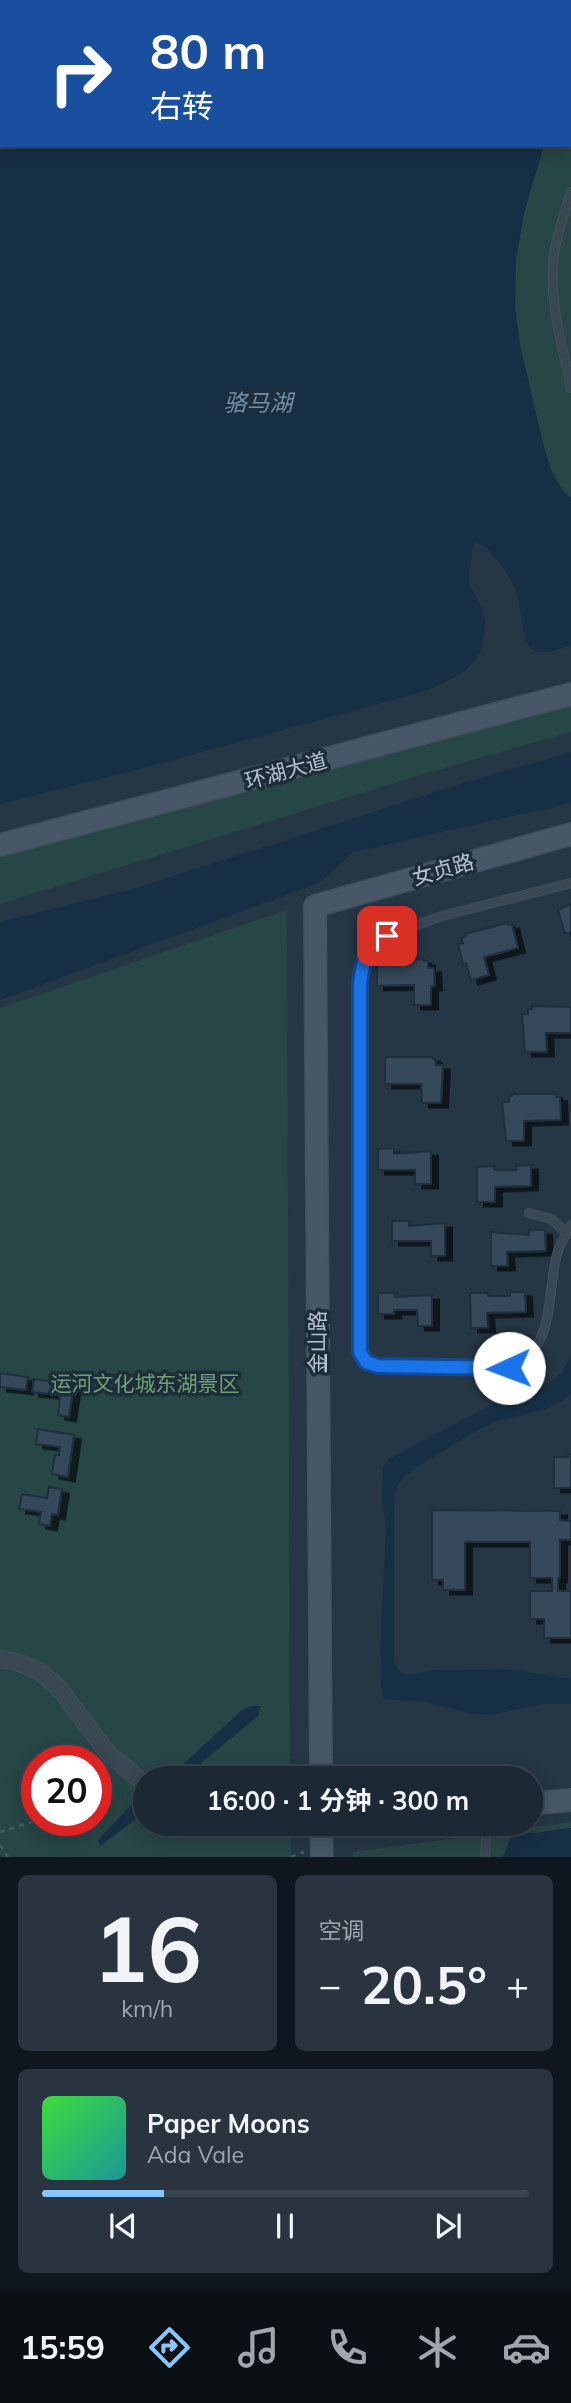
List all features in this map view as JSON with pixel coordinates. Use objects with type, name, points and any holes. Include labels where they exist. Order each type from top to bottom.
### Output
[{"type":"street","name":"环湖大道","points":[[0,845],[571,694]]},
{"type":"street","name":"女贞路","points":[[315,906],[571,834]]},
{"type":"street","name":"金山路","points":[[315,906],[321,1766]]},
{"type":"street","points":[[0,1660],[17,1662],[40,1672],[59,1688],[107,1752],[133,1774]]},
{"type":"street","points":[[543,1803],[571,1800]]},
{"type":"street","points":[[321,1836],[321,1857]]},
{"type":"lane","points":[[571,192],[553,257],[556,317],[571,388]]},
{"type":"lane","points":[[529,1213],[551,1219],[569,1229],[557,1253],[550,1305],[542,1337],[530,1355],[518,1364],[497,1369],[384,1367],[362,1358],[359,1343],[360,983],[365,956],[376,942],[431,920],[571,883]]},
{"type":"lane","points":[[485,1857],[486,1836]]},
{"type":"path","points":[[0,1832],[21,1825]]},
{"type":"path","points":[[0,1845],[9,1857]]},
{"type":"green space","points":[[543,147],[571,147],[571,498],[562,490],[551,470],[520,346],[515,307],[516,259],[524,213]]},
{"type":"green space","points":[[571,702],[571,732],[414,777],[0,904],[0,853],[342,766]]},
{"type":"green space","name":"运河文化城东湖景区","points":[[287,910],[290,1766],[133,1766],[133,1836],[291,1836],[291,1857],[0,1857],[0,1008]]},
{"type":"green space","points":[[571,1822],[571,1857],[353,1857],[353,1852],[469,1836],[543,1836],[543,1826]]},
{"type":"water","name":"骆马湖","points":[[0,147],[543,147],[524,213],[516,259],[515,307],[520,346],[544,447],[551,470],[562,490],[571,498],[571,646],[537,652],[529,646],[514,587],[494,556],[476,542],[472,549],[469,579],[484,615],[484,635],[476,659],[454,677],[426,691],[133,771],[0,804]]},
{"type":"water","points":[[571,752],[571,803],[354,852],[319,883],[0,1000],[0,922],[136,888],[476,779]]},
{"type":"water","points":[[571,1355],[571,1393],[563,1400],[545,1409],[488,1425],[419,1467],[399,1483],[394,1499],[394,1663],[400,1672],[408,1675],[435,1670],[506,1669],[571,1679],[571,1704],[540,1704],[493,1715],[472,1714],[426,1702],[384,1699],[380,1652],[386,1528],[382,1500],[383,1467],[388,1460],[403,1451],[500,1401],[544,1386],[562,1373]]},
{"type":"water","points":[[261,1706],[258,1716],[198,1766],[181,1766],[242,1710]]},
{"type":"water","points":[[133,1803],[133,1821],[100,1846],[98,1840],[102,1836],[112,1836],[112,1825]]},
{"type":"water","points":[[571,1828],[571,1857],[503,1857],[511,1836],[543,1836],[543,1832]]},
{"type":"building","points":[[571,904],[571,932],[565,934],[558,910]]},
{"type":"building","points":[[512,924],[518,948],[484,957],[489,975],[471,980],[458,944],[463,943],[461,938],[466,936],[465,934]]},
{"type":"building","points":[[380,960],[428,961],[428,968],[434,968],[435,986],[431,986],[431,1005],[414,1005],[414,985],[377,986],[377,962]]},
{"type":"building","points":[[532,1006],[571,1007],[571,1033],[546,1033],[547,1052],[525,1052],[522,1014],[528,1014],[528,1009],[532,1009]]},
{"type":"building","points":[[433,1057],[436,1065],[443,1065],[441,1103],[422,1103],[421,1084],[385,1084],[385,1059]]},
{"type":"building","points":[[555,1094],[560,1097],[561,1120],[524,1121],[524,1141],[506,1141],[502,1102],[509,1102],[509,1096]]},
{"type":"building","points":[[394,1148],[394,1154],[431,1151],[431,1184],[415,1184],[415,1170],[378,1170],[378,1149]]},
{"type":"building","points":[[531,1165],[531,1186],[495,1187],[495,1202],[477,1202],[477,1167],[494,1166],[494,1170],[516,1170],[516,1166]]},
{"type":"building","points":[[392,1221],[409,1221],[409,1226],[445,1223],[445,1256],[431,1256],[431,1241],[392,1241]]},
{"type":"building","points":[[529,1230],[545,1230],[546,1251],[507,1252],[508,1266],[491,1266],[491,1232],[529,1235]]},
{"type":"building","points":[[510,1292],[525,1292],[526,1312],[487,1313],[488,1328],[471,1328],[470,1293],[510,1296]]},
{"type":"building","points":[[378,1293],[394,1293],[395,1297],[432,1295],[432,1326],[418,1326],[417,1310],[394,1310],[394,1314],[378,1314]]},
{"type":"building","points":[[0,1373],[28,1377],[26,1390],[0,1387]]},
{"type":"building","points":[[34,1379],[74,1384],[69,1417],[58,1415],[60,1395],[32,1392]]},
{"type":"building","points":[[38,1429],[74,1435],[68,1477],[52,1474],[55,1455],[59,1455],[60,1447],[36,1444]]},
{"type":"building","points":[[568,1454],[571,1454],[571,1488],[554,1488],[554,1457],[568,1457]]},
{"type":"building","points":[[49,1487],[62,1489],[58,1515],[52,1514],[50,1526],[39,1524],[41,1512],[19,1509],[22,1494],[47,1498]]},
{"type":"building","points":[[432,1510],[560,1511],[560,1520],[571,1521],[571,1540],[560,1540],[558,1591],[571,1591],[571,1638],[544,1638],[544,1619],[530,1619],[530,1591],[552,1591],[552,1578],[530,1578],[530,1542],[465,1542],[465,1590],[443,1590],[443,1580],[432,1580]]},
{"type":"route","points":[[387,936],[376,942],[365,956],[360,983],[360,1352],[366,1362],[378,1366],[509,1368]]}]
